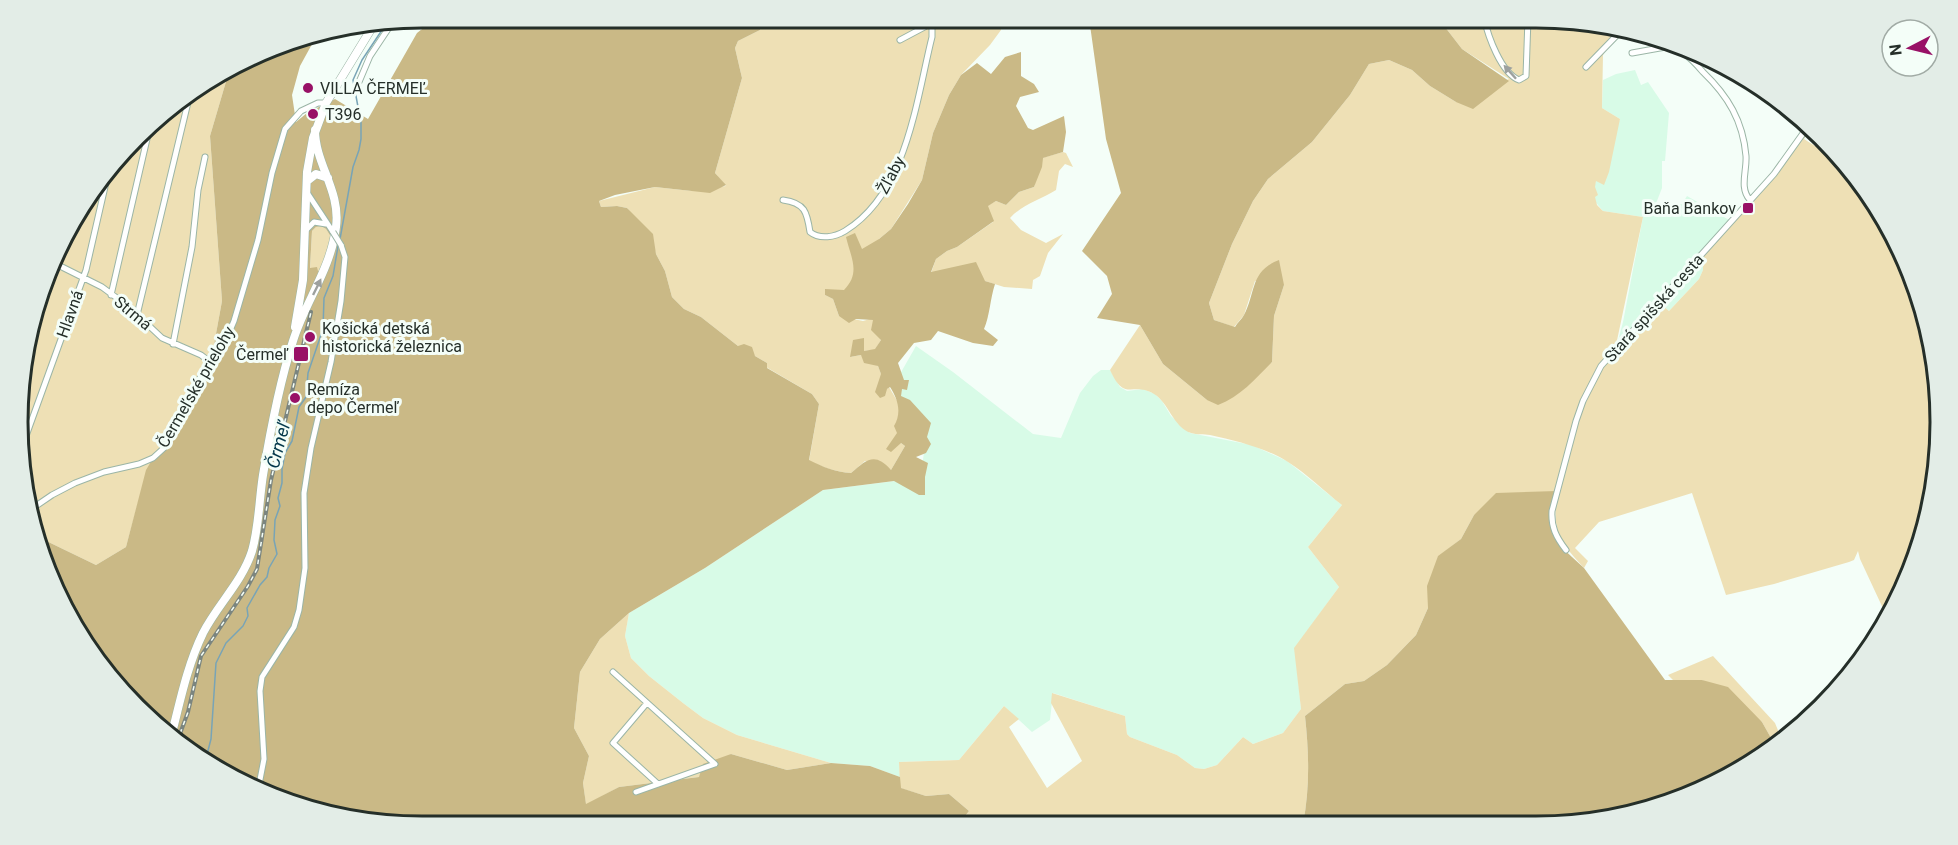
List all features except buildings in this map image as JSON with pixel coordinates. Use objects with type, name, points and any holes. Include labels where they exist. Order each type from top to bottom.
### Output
[{"type":"main road","points":[[303,307],[307,181],[315,130],[326,103],[374,40],[373,32]]},
{"type":"main road","points":[[174,727],[187,677],[199,644],[209,623],[240,578],[252,548],[267,456],[293,340],[303,307],[329,259],[336,228],[335,203],[317,151],[315,130]]},
{"type":"main road","points":[[307,181],[316,174],[328,178]]},
{"type":"street","name":"Žľaby","points":[[900,40],[919,28]]},
{"type":"street","name":"Žľaby","points":[[783,200],[793,201],[801,207],[807,215],[810,232],[820,236],[837,235],[866,216],[883,192],[905,148],[932,37],[932,28]]},
{"type":"street","points":[[1488,28],[1499,58],[1511,74],[1520,80],[1526,76],[1528,28]]},
{"type":"street","points":[[359,82],[374,40],[384,30]]},
{"type":"street","points":[[1586,67],[1615,37]]},
{"type":"street","points":[[1632,53],[1659,48]]},
{"type":"street","points":[[1693,61],[1717,85],[1732,106],[1743,137],[1746,164],[1744,188],[1750,200]]},
{"type":"street","name":"Čermeľské prielohy","points":[[37,505],[75,483],[104,472],[139,464],[160,453],[193,389],[210,362],[222,349],[234,321],[258,240],[272,173],[285,129],[301,111],[318,102],[326,103]]},
{"type":"street","points":[[137,315],[187,107]]},
{"type":"street","name":"Stará spišská cesta","points":[[1566,550],[1555,534],[1552,511],[1582,401],[1601,366],[1782,164],[1803,133]]},
{"type":"street","points":[[111,295],[146,142]]},
{"type":"street","points":[[173,344],[192,247],[198,190],[205,157]]},
{"type":"street","name":"Hlavná","points":[[28,429],[83,277],[104,192]]},
{"type":"street","points":[[260,781],[264,759],[260,691],[262,677],[294,627],[298,610],[305,568],[304,493],[311,448],[331,362],[341,301],[345,257],[341,245],[307,192]]},
{"type":"street","points":[[306,230],[314,222],[327,225]]},
{"type":"street","name":"Strmá","points":[[61,266],[111,295],[162,338],[201,355],[210,362]]},
{"type":"street","points":[[613,672],[715,764],[636,792]]},
{"type":"street","points":[[647,703],[612,744],[658,784]]},
{"type":"shaded area","points":[[423,28],[760,28],[738,41],[735,48],[742,78],[715,173],[726,185],[710,193],[655,187],[615,195],[599,201],[601,207],[627,208],[653,234],[656,254],[665,271],[672,297],[684,309],[701,317],[738,346],[744,344],[752,347],[755,356],[767,363],[767,368],[812,394],[819,404],[809,460],[829,469],[851,473],[866,461],[876,459],[891,470],[905,446],[901,443],[891,452],[886,449],[897,433],[894,426],[898,416],[895,396],[890,387],[885,396],[880,398],[875,392],[881,374],[878,366],[864,363],[861,355],[850,357],[853,340],[864,338],[864,351],[875,349],[881,340],[871,330],[873,320],[856,319],[849,323],[839,316],[833,299],[825,295],[825,289],[844,290],[852,278],[853,265],[846,237],[855,233],[862,249],[891,229],[908,204],[922,180],[933,133],[949,95],[961,75],[977,63],[991,74],[1005,57],[1021,52],[1021,76],[1034,84],[1039,92],[1020,97],[1016,106],[1028,128],[1033,130],[1064,116],[1066,132],[1063,152],[1043,158],[1034,187],[1019,192],[1006,205],[996,201],[988,206],[994,221],[936,259],[931,272],[976,262],[985,281],[995,284],[984,329],[998,340],[993,346],[973,343],[938,331],[931,340],[914,343],[898,363],[904,380],[909,380],[907,390],[902,389],[901,396],[910,400],[931,423],[927,437],[931,444],[926,453],[916,457],[928,463],[925,495],[919,495],[894,481],[823,490],[705,568],[629,613],[600,639],[580,672],[574,728],[589,756],[583,783],[586,804],[619,787],[699,777],[703,764],[731,754],[787,770],[831,763],[870,766],[900,777],[901,788],[926,796],[949,794],[969,811],[965,816],[397,816],[371,813],[296,796],[225,764],[163,719],[126,682],[81,620],[58,573],[47,541],[96,565],[126,547],[146,470],[211,361],[222,301],[210,136],[226,80],[272,58],[312,45],[300,66],[292,95],[296,122],[307,113],[335,99],[368,119],[417,33]],"holes":[[[321,226],[331,237],[322,270],[318,271],[317,267],[310,268],[312,231]]]},
{"type":"shaded area","points":[[760,28],[1001,28],[990,45],[961,75],[949,95],[933,133],[922,180],[891,229],[879,239],[851,296],[825,295],[833,299],[839,316],[863,321],[873,320],[881,340],[875,350],[864,351],[850,357],[861,355],[878,366],[887,389],[889,387],[899,404],[901,443],[905,446],[891,470],[865,461],[851,473],[829,469],[809,461],[819,404],[812,394],[766,367],[767,363],[738,346],[701,317],[684,309],[672,297],[665,271],[652,240],[627,208],[601,207],[599,201],[655,187],[692,191],[726,186],[715,173],[742,78],[735,48],[738,41]]},
{"type":"shaded area","points":[[1090,28],[1446,28],[1462,49],[1509,81],[1473,109],[1456,102],[1430,86],[1412,70],[1389,60],[1369,64],[1350,95],[1312,142],[1268,179],[1253,201],[1232,244],[1209,303],[1214,320],[1235,327],[1244,315],[1258,276],[1279,260],[1284,285],[1274,316],[1272,362],[1240,392],[1218,405],[1207,400],[1163,364],[1140,325],[1097,318],[1112,294],[1107,276],[1082,251],[1121,193],[1106,139]]},
{"type":"shaded area","points":[[1446,28],[1561,29],[1617,37],[1603,55],[1602,108],[1620,119],[1609,172],[1604,185],[1596,181],[1595,187],[1598,195],[1595,197],[1597,205],[1603,211],[1643,217],[1615,350],[1659,302],[1669,311],[1699,279],[1703,270],[1703,253],[1774,174],[1803,134],[1806,136],[1804,139],[1816,146],[1848,183],[1877,226],[1900,272],[1922,346],[1929,397],[1929,448],[1922,499],[1909,549],[1883,608],[1858,551],[1854,560],[1849,562],[1774,584],[1726,595],[1692,493],[1599,522],[1575,548],[1588,561],[1584,568],[1568,550],[1559,534],[1555,516],[1557,492],[1474,515],[1461,539],[1438,557],[1428,608],[1416,635],[1387,665],[1364,681],[1345,684],[1305,716],[1308,770],[1304,816],[965,816],[969,811],[949,794],[926,796],[900,788],[899,762],[959,760],[1004,706],[1019,719],[1009,727],[1047,788],[1082,761],[1051,703],[1052,693],[1125,716],[1127,734],[1130,737],[1177,755],[1195,768],[1204,769],[1217,765],[1243,737],[1253,744],[1283,733],[1301,709],[1294,648],[1339,587],[1308,547],[1342,505],[1302,472],[1279,457],[1240,442],[1210,435],[1193,434],[1185,430],[1154,394],[1140,389],[1125,389],[1115,380],[1110,370],[1140,325],[1163,364],[1207,400],[1272,362],[1274,316],[1284,285],[1255,281],[1244,315],[1234,327],[1214,320],[1209,303],[1232,244],[1253,201],[1268,179],[1312,142],[1350,95],[1369,64],[1389,60],[1412,70],[1430,86],[1456,102],[1509,79],[1462,49]]},
{"type":"shaded area","points":[[1635,70],[1641,85],[1648,82],[1669,113],[1665,161],[1662,161],[1662,188],[1655,206],[1682,204],[1687,196],[1731,221],[1703,253],[1703,270],[1699,279],[1669,311],[1659,302],[1615,352],[1643,217],[1603,211],[1592,198],[1596,180],[1620,119],[1602,108],[1603,80],[1616,74]]},
{"type":"shaded area","points":[[226,80],[210,136],[222,301],[211,361],[175,427],[147,470],[126,547],[96,565],[47,541],[36,499],[28,422],[32,371],[42,321],[49,296],[69,248],[81,225],[110,183],[126,163],[163,126]]},
{"type":"shaded area","points":[[1066,153],[1073,167],[1065,164],[1059,171],[1056,190],[1026,206],[1010,218],[1021,230],[1046,243],[1063,234],[1048,253],[1040,276],[1033,280],[1032,289],[1004,287],[985,281],[931,273],[936,259],[993,222],[987,206],[996,201],[1006,205],[1019,192],[1034,187],[1042,158]]},
{"type":"shaded area","points":[[321,226],[331,237],[322,270],[318,271],[310,269],[312,231]]},
{"type":"shaded area","points":[[916,346],[1033,434],[1061,438],[1080,393],[1093,376],[1101,370],[1110,370],[1120,387],[1127,391],[1143,389],[1155,394],[1171,416],[1190,433],[1252,445],[1287,461],[1342,505],[1308,547],[1339,587],[1295,648],[1301,709],[1283,733],[1253,744],[1243,737],[1217,765],[1204,769],[1195,768],[1177,755],[1130,737],[1127,734],[1125,716],[1053,693],[1050,720],[1032,732],[1004,706],[959,760],[899,762],[900,777],[870,766],[831,763],[737,735],[703,718],[649,676],[631,658],[625,636],[629,613],[705,568],[823,490],[895,481],[919,494],[925,443],[892,388]]},
{"type":"shaded area","points":[[1557,491],[1552,499],[1550,524],[1560,546],[1584,568],[1665,680],[1702,680],[1728,687],[1762,722],[1771,738],[1732,764],[1686,787],[1612,809],[1561,816],[1304,816],[1308,770],[1305,716],[1345,684],[1364,681],[1387,665],[1416,635],[1428,608],[1427,586],[1438,556],[1461,539],[1474,515],[1496,493]]},
{"type":"shaded area","points":[[629,613],[625,636],[631,658],[649,676],[703,718],[737,735],[831,763],[787,770],[731,754],[699,777],[619,787],[586,805],[583,783],[589,756],[574,728],[580,672],[600,639]]},
{"type":"shaded area","points":[[1713,656],[1775,723],[1779,732],[1771,738],[1762,722],[1702,680],[1673,680],[1668,675]]},
{"type":"waterway","name":"Črmeľ","points":[[340,239],[353,167],[361,139],[361,123],[353,80],[362,60],[381,31]]},
{"type":"waterway","name":"Črmeľ","points":[[208,752],[211,739],[216,663],[226,643],[243,626],[248,616],[247,608],[267,577],[277,554],[274,540],[275,520],[280,506],[278,498],[285,453],[292,441],[299,407],[306,397],[308,373],[323,329],[324,298],[333,276],[338,246]]},
{"type":"railway","points":[[180,733],[188,712],[201,656],[257,569],[271,480],[311,312]]},
{"type":"place","name":"VILLA ČERMEĽ","points":[[308,88]]},
{"type":"place","name":"T396","points":[[313,114]]},
{"type":"place","name":"Baňa Bankov","points":[[1748,208]]},
{"type":"place","name":"Košická detská historická železnica","points":[[310,337]]},
{"type":"place","name":"Čermeľ","points":[[301,354]]},
{"type":"place","name":"Remíza depo Čermeľ","points":[[295,398]]}]
